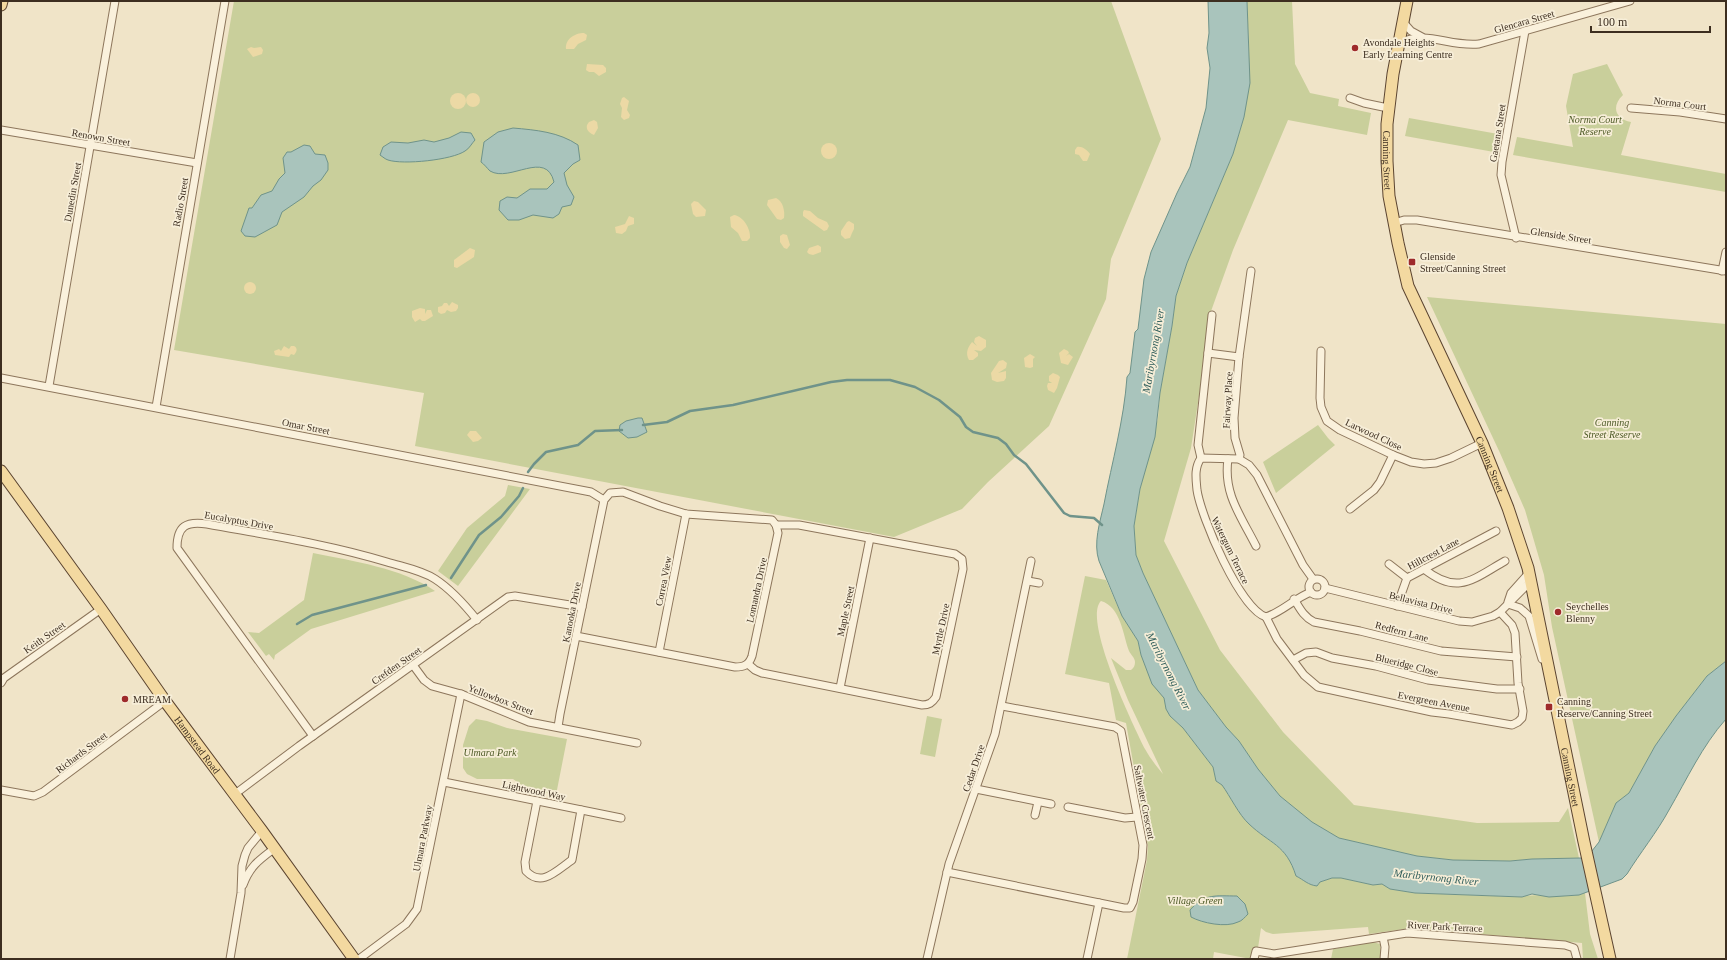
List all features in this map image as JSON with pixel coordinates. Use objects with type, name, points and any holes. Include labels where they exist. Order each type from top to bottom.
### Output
[{"type":"main road","points":[[1,5],[2,1]]},
{"type":"main road","name":"Canning Street","points":[[1407,1],[1398,43],[1388,108],[1387,161],[1394,224],[1408,286],[1482,443],[1508,508],[1530,577],[1610,959]]},
{"type":"main road","name":"Hampstead Road","points":[[1,471],[101,609],[165,701],[275,848],[354,959]]},
{"type":"street","name":"Dunedin Street","points":[[49,386],[115,1]]},
{"type":"street","name":"Radio Street","points":[[156,407],[225,1]]},
{"type":"street","name":"Glencara Street","points":[[1398,43],[1412,38],[1422,37],[1470,45],[1630,1]]},
{"type":"street","name":"Glencara Street","points":[[1402,22],[1412,32],[1422,37]]},
{"type":"street","name":"Gaetana Street","points":[[1516,238],[1501,175],[1525,31]]},
{"type":"street","points":[[1350,98],[1364,103],[1388,108]]},
{"type":"street","name":"Norma Court","points":[[1631,108],[1680,112],[1726,119]]},
{"type":"street","name":"Renown Street","points":[[1,130],[197,163]]},
{"type":"street","name":"Glenside Street","points":[[1394,224],[1404,220],[1417,220],[1516,238],[1724,271]]},
{"type":"street","points":[[1724,271],[1726,252]]},
{"type":"street","name":"Fairway Place","points":[[1239,459],[1240,455],[1235,438],[1234,418],[1239,356],[1251,271]]},
{"type":"street","name":"Watergum Terrace","points":[[1212,315],[1198,445],[1201,458],[1197,464],[1197,492],[1204,517],[1215,542],[1242,594],[1260,615],[1266,617]]},
{"type":"street","name":"Larwood Close","points":[[1321,351],[1320,398],[1323,414],[1327,421],[1340,430],[1411,462],[1424,464],[1436,463],[1451,458],[1482,443]]},
{"type":"street","points":[[1208,353],[1239,356]]},
{"type":"street","name":"Omar Street","points":[[1,378],[49,386],[591,492],[604,500]]},
{"type":"street","points":[[1350,509],[1374,490],[1380,482],[1393,454]]},
{"type":"street","points":[[1201,458],[1239,459],[1249,465],[1257,474],[1303,565],[1313,579]]},
{"type":"street","points":[[1228,459],[1226,479],[1229,492],[1256,546]]},
{"type":"street","points":[[604,500],[610,493],[623,492],[686,514],[726,518],[765,519],[772,520],[776,525]]},
{"type":"street","name":"Kanooka Drive","points":[[558,727],[604,500]]},
{"type":"street","name":"Correa View","points":[[659,652],[686,514]]},
{"type":"street","name":"Eucalyptus Drive","points":[[313,736],[177,548],[177,538],[181,530],[186,525],[195,522],[317,544],[418,571],[434,579],[451,591],[477,620]]},
{"type":"street","name":"Myrtle Drive","points":[[748,664],[755,670],[762,673],[922,705],[933,702],[936,697],[963,569],[962,559],[955,554],[799,525],[776,525]]},
{"type":"street","name":"Lomandra Drive","points":[[748,664],[752,656],[778,533],[776,525]]},
{"type":"street","name":"Hillcrest Lane","points":[[1397,606],[1407,578],[1496,531]]},
{"type":"street","name":"Maple Street","points":[[840,688],[870,538]]},
{"type":"street","name":"Cedar Drive","points":[[930,958],[947,872],[995,734],[1031,561]]},
{"type":"street","points":[[1424,569],[1436,578],[1458,584],[1466,583],[1505,561]]},
{"type":"street","points":[[1389,564],[1407,578]]},
{"type":"street","name":"Bellavista Drive","points":[[1325,588],[1458,621],[1472,622],[1493,616],[1500,612],[1508,604],[1511,593],[1530,577]]},
{"type":"street","points":[[1266,617],[1294,599],[1311,592],[1318,595],[1323,593],[1325,588],[1323,581],[1318,578],[1313,579]]},
{"type":"street","points":[[1311,592],[1309,585],[1313,579]]},
{"type":"street","points":[[1028,581],[1039,583]]},
{"type":"street","name":"Crefden Street","points":[[235,794],[313,736],[508,597],[515,596],[582,607]]},
{"type":"street","name":"Redfern Lane","points":[[1294,599],[1308,619],[1314,622],[1360,631],[1441,651],[1517,657]]},
{"type":"street","points":[[1508,604],[1520,608],[1529,616],[1541,656],[1552,685]]},
{"type":"street","name":"Keith Street","points":[[1,683],[4,678],[101,609]]},
{"type":"street","name":"Evergreen Avenue","points":[[1266,617],[1271,631],[1304,675],[1312,683],[1326,689],[1432,712],[1504,725],[1512,725],[1522,718],[1523,711],[1515,632],[1512,625],[1500,612]]},
{"type":"street","points":[[576,636],[735,667],[742,667],[748,664]]},
{"type":"street","name":"Blueridge Close","points":[[1294,660],[1306,653],[1316,652],[1332,658],[1376,666],[1431,680],[1497,689],[1520,689]]},
{"type":"street","name":"Yellowbox Street","points":[[413,665],[424,680],[432,686],[461,694],[529,722],[637,743]]},
{"type":"street","name":"Ulmara Parkway","points":[[359,959],[406,924],[418,909],[461,694]]},
{"type":"street","name":"Richards Street","points":[[1,790],[34,796],[43,792],[165,701]]},
{"type":"street","name":"Saltwater Crescent","points":[[947,872],[1130,908],[1134,902],[1142,859],[1142,845],[1121,731],[1115,727],[1002,706]]},
{"type":"street","name":"Lightwood Way","points":[[444,782],[621,818]]},
{"type":"street","points":[[976,789],[1051,804]]},
{"type":"street","points":[[537,801],[525,862],[526,871],[537,879],[546,878],[572,860],[582,810]]},
{"type":"street","points":[[1035,815],[1038,802]]},
{"type":"street","points":[[1068,807],[1125,818],[1137,817]]},
{"type":"street","points":[[230,959],[241,893],[244,856],[248,848],[262,831]]},
{"type":"street","points":[[241,893],[249,871],[256,862],[275,848]]},
{"type":"street","points":[[1087,959],[1099,903]]},
{"type":"street","name":"River Park Terrace","points":[[1255,955],[1274,954],[1383,937],[1420,933],[1565,945],[1574,948],[1577,959]]},
{"type":"street","points":[[1383,937],[1385,947],[1384,959]]},
{"type":"green space","points":[[234,1],[1111,1],[1161,139],[1111,259],[1106,299],[1049,426],[988,482],[962,509],[894,537],[415,446],[424,393],[174,350]]},
{"type":"green space","points":[[1247,1],[1292,1],[1295,64],[1310,93],[1339,99],[1338,106],[1371,113],[1367,135],[1288,120],[1233,250],[1210,314],[1191,448],[1164,541],[1220,650],[1283,732],[1354,805],[1477,823],[1559,822],[1568,808],[1579,858],[1510,861],[1453,860],[1417,856],[1339,838],[1312,822],[1280,796],[1258,769],[1239,741],[1226,727],[1198,690],[1136,555],[1134,526],[1140,489],[1158,418],[1160,393],[1176,296],[1187,263],[1233,154],[1244,117],[1249,48]]},
{"type":"green space","name":"Norma Court Reserve","points":[[1607,64],[1623,95],[1617,103],[1616,112],[1621,118],[1631,122],[1621,155],[1726,174],[1726,192],[1513,155],[1517,137],[1573,147],[1566,106],[1573,74]]},
{"type":"green space","points":[[1409,118],[1498,134],[1494,152],[1405,136]]},
{"type":"green space","name":"Canning Street Reserve","points":[[1427,297],[1726,324],[1726,661],[1707,676],[1676,716],[1655,746],[1629,793],[1616,803],[1599,842],[1552,627],[1544,575],[1525,510]]},
{"type":"green space","points":[[1318,425],[1335,445],[1276,493],[1263,462]]},
{"type":"green space","points":[[508,485],[530,489],[458,586],[438,571],[467,528],[505,496]]},
{"type":"green space","points":[[313,553],[376,566],[408,576],[435,591],[311,629],[275,655],[274,660],[269,654],[266,656],[248,632],[259,633],[304,600]]},
{"type":"green space","name":"Village Green","points":[[1085,576],[1106,580],[1122,616],[1138,641],[1141,655],[1152,683],[1164,698],[1166,708],[1170,716],[1183,728],[1213,767],[1216,781],[1222,785],[1242,816],[1257,831],[1282,851],[1292,865],[1296,876],[1317,886],[1320,882],[1332,878],[1341,878],[1373,885],[1382,884],[1390,889],[1415,893],[1521,897],[1536,895],[1569,896],[1585,893],[1590,934],[1598,959],[1583,959],[1582,943],[1411,928],[1369,934],[1368,927],[1273,934],[1266,932],[1261,928],[1258,948],[1253,947],[1251,959],[1214,952],[1213,959],[1127,959],[1147,860],[1148,846],[1126,723],[1116,720],[1109,683],[1065,674]],"holes":[[[1101,601],[1108,604],[1117,615],[1129,651],[1134,658],[1135,665],[1131,670],[1126,670],[1111,658],[1128,700],[1163,774],[1149,756],[1139,737],[1121,697],[1104,650],[1098,629],[1097,612]]]},
{"type":"green space","points":[[927,716],[942,719],[935,757],[920,754]]},
{"type":"green space","name":"Ulmara Park","points":[[476,719],[507,728],[567,739],[556,795],[527,789],[513,779],[477,779],[467,774],[463,768],[463,745],[469,726]]},
{"type":"green space","points":[[1373,942],[1380,944],[1380,959],[1331,959],[1333,949]]},
{"type":"sand","points":[[584,33],[587,35],[586,40],[578,44],[574,49],[566,49],[567,42],[571,37]]},
{"type":"sand","points":[[251,47],[261,47],[263,50],[262,54],[253,57],[247,49]]},
{"type":"sand","points":[[587,64],[603,65],[606,68],[606,72],[599,76],[594,72],[589,72],[586,70]]},
{"type":"sand","points":[[458,93],[465,98],[466,101],[461,108],[458,109],[451,104],[450,101],[455,94]]},
{"type":"sand","points":[[470,93],[476,93],[480,97],[480,103],[476,107],[470,107],[466,103],[466,97]]},
{"type":"sand","points":[[624,97],[629,101],[627,110],[630,115],[629,118],[624,120],[621,117],[622,108],[620,104],[622,98]]},
{"type":"sand","points":[[594,120],[597,122],[598,128],[594,135],[588,131],[587,126],[589,122]]},
{"type":"sand","points":[[829,143],[835,145],[837,151],[835,157],[829,159],[823,157],[821,151],[823,145]]},
{"type":"sand","points":[[1077,147],[1081,147],[1090,154],[1087,161],[1083,161],[1079,155],[1075,154]]},
{"type":"sand","points":[[776,198],[780,201],[784,209],[784,218],[781,220],[777,219],[767,205],[768,200]]},
{"type":"sand","points":[[694,201],[698,202],[706,210],[705,216],[696,217],[693,214],[691,204]]},
{"type":"sand","points":[[804,210],[810,211],[818,218],[827,222],[829,226],[827,230],[824,231],[803,216]]},
{"type":"sand","points":[[734,215],[743,220],[748,227],[750,238],[747,241],[742,241],[738,233],[731,227],[730,217]]},
{"type":"sand","points":[[629,216],[634,218],[634,224],[628,226],[626,231],[622,234],[616,233],[615,227],[625,224]]},
{"type":"sand","points":[[849,221],[854,224],[854,229],[850,238],[845,239],[841,235],[841,231]]},
{"type":"sand","points":[[783,234],[787,235],[790,245],[787,249],[784,248],[780,242],[780,236]]},
{"type":"sand","points":[[818,245],[821,247],[821,252],[813,255],[807,252],[809,248]]},
{"type":"sand","points":[[470,248],[475,250],[474,257],[457,268],[454,267],[454,260]]},
{"type":"sand","points":[[248,282],[252,282],[256,288],[252,294],[248,294],[244,290],[244,286]]},
{"type":"sand","points":[[452,302],[458,305],[456,311],[451,312],[447,310],[445,313],[441,314],[438,312],[438,307],[442,306],[444,303],[447,303],[449,306]]},
{"type":"sand","points":[[420,308],[425,309],[425,314],[427,310],[431,310],[433,316],[425,321],[420,319],[415,322],[412,317],[412,311]]},
{"type":"sand","points":[[979,336],[986,340],[986,347],[981,351],[974,350],[978,353],[978,356],[973,360],[969,360],[967,355],[968,348],[972,342],[977,346],[974,342],[975,338]]},
{"type":"sand","points":[[284,346],[289,349],[291,346],[294,346],[297,349],[296,353],[294,355],[291,354],[289,357],[275,355],[274,351],[279,349],[281,351]]},
{"type":"sand","points":[[1064,349],[1069,353],[1066,356],[1069,354],[1073,357],[1068,365],[1061,363],[1059,353]]},
{"type":"sand","points":[[1030,354],[1035,357],[1033,359],[1033,367],[1030,368],[1025,367],[1024,358]]},
{"type":"sand","points":[[1003,360],[1007,363],[1006,368],[998,373],[1006,371],[1006,378],[1004,381],[997,382],[992,380],[991,373],[999,361]]},
{"type":"sand","points":[[1053,373],[1060,377],[1054,393],[1048,390],[1047,386],[1048,383],[1052,383],[1049,381],[1049,376]]},
{"type":"sand","points":[[470,431],[476,431],[482,438],[473,442],[467,435]]},
{"type":"water","name":"Maribyrnong River","points":[[1208,1],[1247,1],[1250,83],[1244,117],[1233,154],[1187,263],[1176,296],[1160,393],[1155,437],[1140,489],[1134,526],[1136,555],[1143,573],[1198,690],[1226,727],[1239,741],[1258,769],[1280,796],[1312,822],[1339,838],[1417,856],[1453,860],[1510,861],[1581,858],[1588,856],[1599,842],[1616,803],[1629,793],[1655,746],[1676,716],[1707,676],[1726,661],[1726,719],[1702,751],[1659,826],[1627,874],[1622,879],[1579,895],[1549,897],[1532,894],[1522,897],[1415,893],[1390,889],[1382,884],[1373,885],[1341,878],[1332,878],[1320,882],[1317,886],[1311,885],[1296,876],[1292,865],[1282,851],[1249,824],[1242,816],[1222,785],[1216,781],[1213,767],[1183,728],[1170,716],[1166,709],[1164,698],[1152,684],[1141,655],[1138,641],[1122,616],[1099,561],[1097,554],[1097,540],[1121,425],[1127,377],[1130,373],[1135,332],[1138,329],[1144,279],[1151,252],[1190,167],[1206,108],[1210,68],[1207,48],[1209,33]]},
{"type":"water","points":[[513,128],[555,134],[578,145],[580,160],[573,164],[564,173],[567,185],[574,197],[571,205],[562,207],[559,214],[553,218],[533,215],[519,220],[508,220],[499,210],[500,201],[507,197],[517,198],[530,189],[547,189],[554,182],[550,173],[543,168],[536,167],[498,174],[490,171],[481,162],[484,142],[498,132]]},
{"type":"water","points":[[461,132],[471,133],[475,140],[466,150],[450,157],[427,161],[405,162],[388,160],[380,155],[383,147],[391,142],[408,143],[424,140],[434,142],[449,138]]},
{"type":"water","points":[[304,145],[310,146],[315,154],[325,155],[328,163],[328,170],[321,180],[313,186],[304,197],[282,212],[277,225],[255,237],[245,236],[241,231],[249,208],[252,208],[261,195],[272,191],[279,179],[285,173],[283,158],[287,152],[291,152]]},
{"type":"water","points":[[642,418],[647,432],[637,437],[628,438],[619,431],[620,425],[626,421]]},
{"type":"water","points":[[1217,896],[1237,896],[1245,904],[1248,914],[1243,919],[1233,924],[1221,925],[1208,923],[1191,917],[1190,910],[1206,898]]},
{"type":"waterway","points":[[643,425],[667,422],[690,411],[733,405],[831,382],[847,380],[890,380],[915,387],[939,400],[960,417],[966,427],[973,432],[998,438],[1006,444],[1014,455],[1026,464],[1064,513],[1070,516],[1094,518],[1102,525]]},
{"type":"waterway","points":[[528,472],[546,452],[578,445],[595,431],[622,430]]},
{"type":"waterway","points":[[451,578],[479,535],[501,517],[519,496],[523,488]]},
{"type":"waterway","points":[[297,624],[312,615],[426,585]]},
{"type":"place","name":"Avondale Heights Early Learning Centre","points":[[1355,48]]},
{"type":"place","name":"Glenside Street/Canning Street","points":[[1412,262]]},
{"type":"place","name":"Seychelles Blenny","points":[[1558,612]]},
{"type":"place","name":"MREAM","points":[[125,699]]},
{"type":"place","name":"Canning Reserve/Canning Street","points":[[1549,707]]}]
